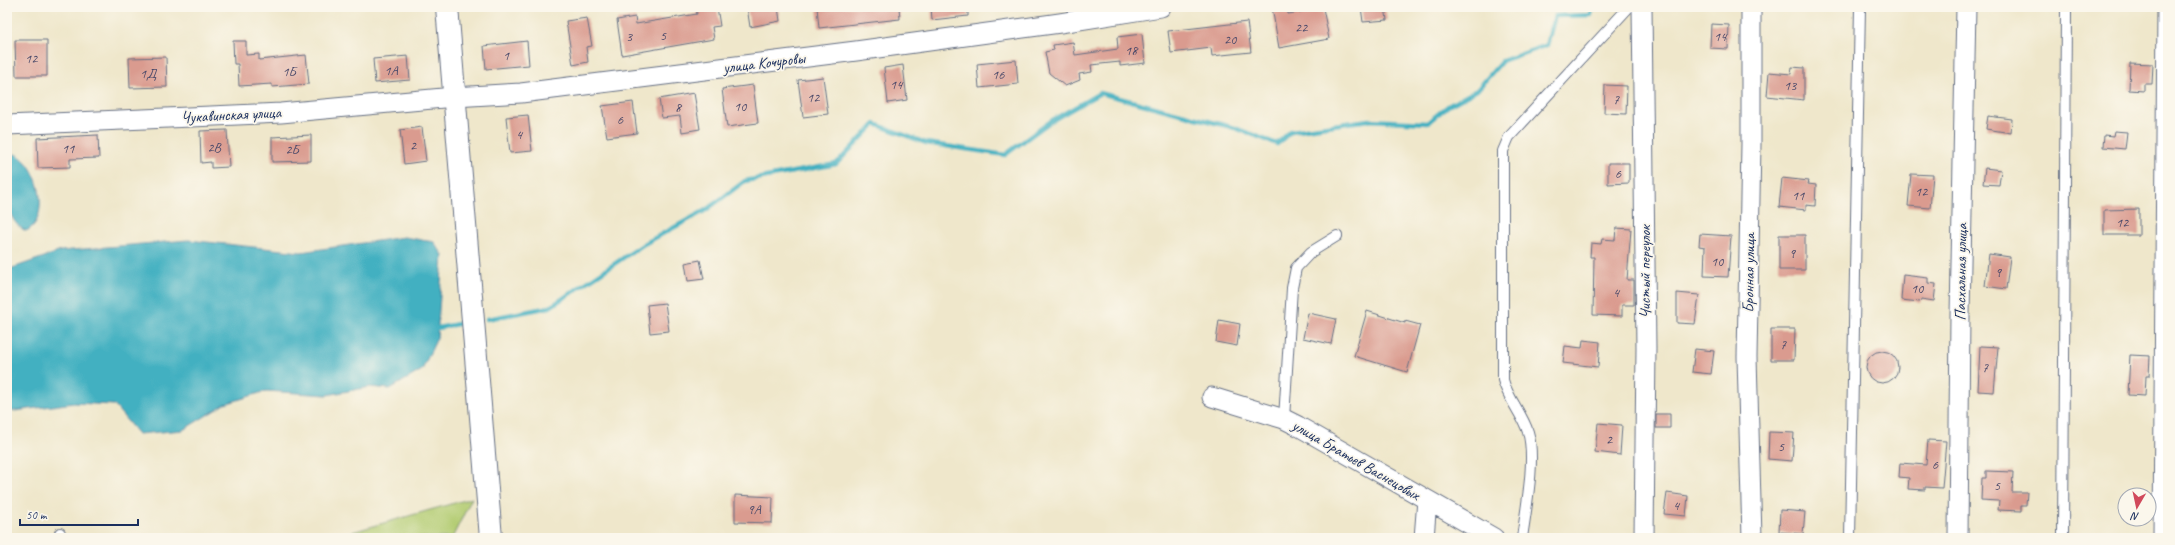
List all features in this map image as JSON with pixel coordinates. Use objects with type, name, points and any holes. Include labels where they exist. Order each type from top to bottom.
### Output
[{"type":"street","points":[[447,7],[491,538]]},
{"type":"street","name":"улица Кочуровы","points":[[454,97],[521,93],[848,52],[1060,23],[1161,7]]},
{"type":"street","name":"Чистый переулок","points":[[1642,7],[1646,340],[1644,538]]},
{"type":"street","name":"Бронная улица","points":[[1751,7],[1751,144],[1747,357],[1752,538]]},
{"type":"street","name":"Пасхальная улица","points":[[1958,538],[1960,315],[1966,7]]},
{"type":"street","points":[[2163,538],[2167,7]]},
{"type":"street","name":"Чукавинская улица","points":[[7,124],[281,112],[454,97]]},
{"type":"street","name":"улица Братьев Васнецовых","points":[[1212,397],[1284,419],[1494,538]]},
{"type":"street","points":[[1424,538],[1427,500]]},
{"type":"lane","points":[[1522,538],[1530,467],[1530,446],[1528,432],[1507,393],[1503,380],[1503,152],[1509,137],[1629,7]]},
{"type":"lane","points":[[1850,538],[1860,7]]},
{"type":"lane","points":[[2063,538],[2066,7]]},
{"type":"lane","points":[[1284,419],[1292,288],[1296,268],[1311,252],[1337,236]]},
{"type":"green space","points":[[472,498],[452,538],[331,538]]},
{"type":"water","points":[[7,153],[18,155],[27,163],[34,174],[38,187],[40,201],[39,213],[34,224],[26,231],[18,225],[12,217],[9,207],[6,185]]},
{"type":"water","points":[[404,237],[434,242],[443,255],[437,338],[422,370],[390,389],[370,387],[327,395],[266,391],[225,404],[183,430],[138,434],[114,405],[74,403],[7,412],[7,270],[61,251],[188,240],[301,252]]},
{"type":"building","points":[[696,7],[717,7],[720,26],[712,27],[714,39],[622,55],[617,20],[635,17],[636,24],[697,14]]},
{"type":"building","points":[[747,7],[778,7],[780,21],[750,27]]},
{"type":"building","points":[[817,7],[899,7],[900,19],[819,28]]},
{"type":"building","points":[[931,7],[968,7],[968,16],[932,20]]},
{"type":"building","points":[[1272,7],[1287,7],[1288,14],[1323,8],[1329,39],[1279,48]]},
{"type":"building","points":[[1361,7],[1385,7],[1387,20],[1363,22]]},
{"type":"building","points":[[587,18],[592,46],[586,47],[588,62],[573,65],[566,21]]},
{"type":"building","points":[[1247,22],[1251,52],[1212,56],[1211,48],[1171,53],[1168,31]]},
{"type":"building","points":[[1711,24],[1729,25],[1728,49],[1710,48]]},
{"type":"building","points":[[1142,34],[1145,63],[1120,66],[1120,62],[1091,65],[1092,72],[1079,74],[1080,80],[1065,86],[1049,73],[1045,52],[1054,50],[1053,45],[1073,42],[1075,55],[1118,49],[1117,37]]},
{"type":"building","points":[[15,40],[47,40],[47,76],[16,76]]},
{"type":"building","points":[[233,41],[246,41],[246,55],[259,54],[259,60],[306,55],[309,84],[272,87],[272,84],[239,86],[238,64],[234,64]]},
{"type":"building","points":[[527,41],[529,65],[486,69],[484,46]]},
{"type":"building","points":[[408,56],[410,80],[375,83],[373,59]]},
{"type":"building","points":[[166,57],[167,87],[130,88],[129,58]]},
{"type":"building","points":[[1016,60],[1018,84],[979,88],[977,64]]},
{"type":"building","points":[[2130,63],[2153,64],[2152,84],[2144,84],[2144,91],[2129,90]]},
{"type":"building","points":[[903,65],[907,100],[888,103],[884,68]]},
{"type":"building","points":[[1792,67],[1804,68],[1804,100],[1767,96],[1769,72],[1791,74]]},
{"type":"building","points":[[823,77],[828,114],[803,117],[798,80]]},
{"type":"building","points":[[753,85],[758,123],[727,127],[722,89]]},
{"type":"building","points":[[1605,85],[1627,86],[1626,114],[1604,113]]},
{"type":"building","points":[[694,93],[700,129],[682,132],[680,116],[662,118],[659,99]]},
{"type":"building","points":[[633,102],[637,133],[607,137],[602,106]]},
{"type":"building","points":[[528,115],[532,151],[510,153],[506,117]]},
{"type":"building","points":[[1988,116],[2012,119],[2011,133],[1986,129]]},
{"type":"building","points":[[422,127],[426,161],[404,164],[400,130]]},
{"type":"building","points":[[227,130],[229,167],[211,168],[211,162],[201,163],[200,131]]},
{"type":"building","points":[[2114,131],[2127,132],[2125,149],[2103,147],[2104,135],[2113,136]]},
{"type":"building","points":[[98,135],[99,158],[70,159],[70,167],[38,168],[37,138]]},
{"type":"building","points":[[311,135],[311,161],[272,162],[272,137]]},
{"type":"building","points":[[1608,163],[1629,163],[1629,183],[1608,184]]},
{"type":"building","points":[[1985,168],[2001,170],[1999,185],[1983,184]]},
{"type":"building","points":[[1911,174],[1933,175],[1930,208],[1908,206]]},
{"type":"building","points":[[1782,178],[1809,181],[1808,184],[1816,185],[1815,206],[1806,205],[1806,210],[1779,207]]},
{"type":"building","points":[[2139,209],[2139,235],[2104,235],[2104,210]]},
{"type":"building","points":[[1616,228],[1631,229],[1627,280],[1634,280],[1634,305],[1622,305],[1622,316],[1593,315],[1594,257],[1590,257],[1591,243],[1601,244],[1602,239],[1615,240]]},
{"type":"building","points":[[1700,234],[1731,236],[1728,277],[1704,276],[1705,247],[1699,246]]},
{"type":"building","points":[[1779,235],[1805,235],[1805,270],[1779,270]]},
{"type":"building","points":[[1989,254],[2010,257],[2006,289],[1985,286]]},
{"type":"building","points":[[700,260],[704,279],[688,281],[685,263]]},
{"type":"building","points":[[1903,275],[1928,278],[1928,283],[1936,284],[1934,301],[1921,299],[1920,302],[1901,300]]},
{"type":"building","points":[[1677,293],[1699,295],[1695,324],[1677,323]]},
{"type":"building","points":[[665,303],[669,331],[650,333],[647,305]]},
{"type":"building","points":[[1367,311],[1405,323],[1405,321],[1420,325],[1407,372],[1354,356]]},
{"type":"building","points":[[1308,313],[1336,319],[1331,344],[1303,338]]},
{"type":"building","points":[[1219,320],[1240,324],[1237,346],[1216,342]]},
{"type":"building","points":[[1771,329],[1795,329],[1794,360],[1771,360]]},
{"type":"building","points":[[1583,340],[1600,342],[1598,367],[1563,363],[1565,346],[1582,348]]},
{"type":"building","points":[[1980,346],[1998,347],[1994,392],[1978,391]]},
{"type":"building","points":[[1695,349],[1714,351],[1711,374],[1692,372]]},
{"type":"building","points":[[1882,351],[1888,352],[1895,358],[1898,367],[1897,373],[1891,380],[1882,383],[1876,382],[1869,376],[1866,367],[1867,361],[1873,354]]},
{"type":"building","points":[[2130,355],[2150,356],[2149,376],[2146,376],[2145,396],[2128,395]]},
{"type":"building","points":[[1656,414],[1670,414],[1670,428],[1656,428]]},
{"type":"building","points":[[1598,423],[1622,425],[1620,455],[1595,452]]},
{"type":"building","points":[[1769,432],[1794,433],[1792,461],[1768,459]]},
{"type":"building","points":[[1928,440],[1946,441],[1942,488],[1925,487],[1925,490],[1908,489],[1909,478],[1899,477],[1900,463],[1926,465]]},
{"type":"building","points":[[1986,471],[2013,472],[2012,492],[2027,492],[2026,505],[2021,505],[2021,511],[1998,510],[1999,501],[1981,500],[1982,478],[1986,478]]},
{"type":"building","points":[[1667,493],[1688,496],[1686,516],[1664,514]]},
{"type":"building","points":[[735,495],[773,497],[772,523],[735,522]]},
{"type":"building","points":[[1780,510],[1805,512],[1803,534],[1779,532]]},
{"type":"waterway","points":[[487,319],[550,307],[644,244],[706,210],[745,181],[836,164],[875,124],[926,143],[1005,155],[1051,121],[1100,93],[1235,128],[1277,144],[1291,131],[1369,120],[1427,123],[1448,106],[1477,90],[1502,61],[1547,45],[1555,16],[1591,15],[1592,7]]},
{"type":"waterway","points":[[438,328],[463,323]]}]
